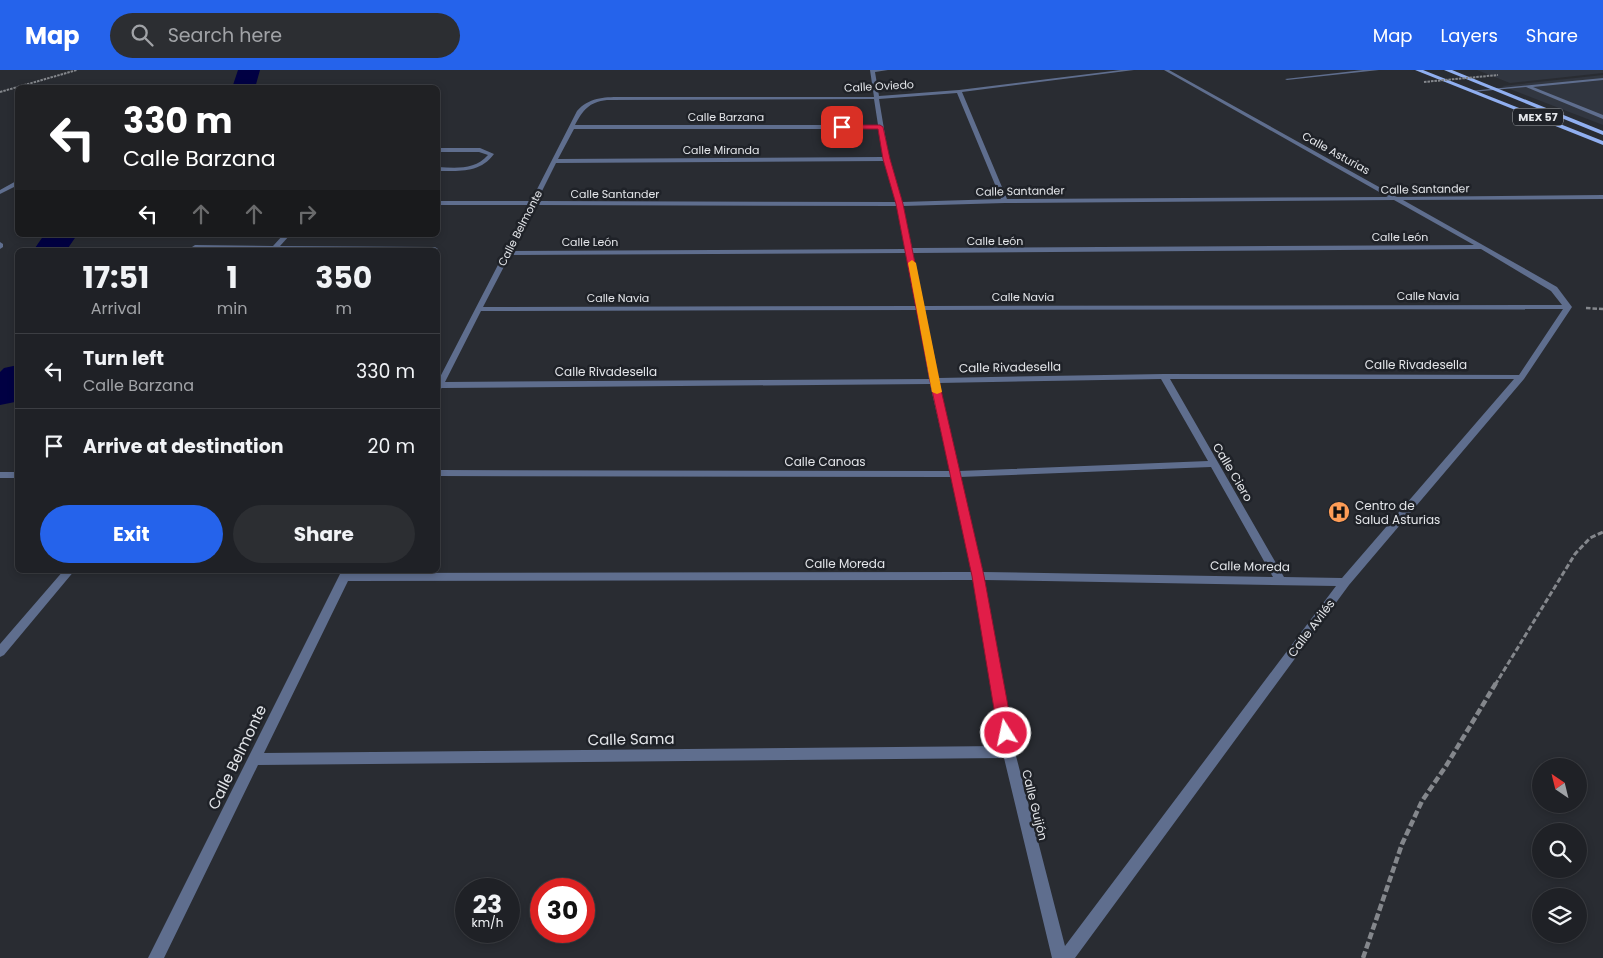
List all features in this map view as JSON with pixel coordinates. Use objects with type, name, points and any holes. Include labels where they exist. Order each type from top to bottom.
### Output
[{"type":"main road","name":"MEX 57","points":[[1418,70],[1603,144]]},
{"type":"main road","name":"MEX 57","points":[[1447,70],[1603,133]]},
{"type":"street","points":[[872,71],[886,70]]},
{"type":"street","name":"Calle Oviedo","points":[[626,98],[877,98],[959,91],[1132,70]]},
{"type":"street","name":"Calle Asturias","points":[[1166,70],[1548,284],[1561,295],[1568,307]]},
{"type":"street","points":[[1287,79],[1377,70]]},
{"type":"street","name":"Calle Guijón","points":[[872,71],[886,159],[900,204],[922,309],[934,381],[978,576],[1009,752],[1060,958]]},
{"type":"street","points":[[1472,91],[1603,79]]},
{"type":"street","points":[[1527,86],[1602,116]]},
{"type":"street","points":[[959,91],[1005,201]]},
{"type":"street","name":"Calle Belmonte","points":[[440,385],[580,111],[586,103],[603,99],[626,98]]},
{"type":"street","name":"Calle Barzana","points":[[572,127],[880,127]]},
{"type":"street","points":[[440,150],[480,150],[491,154],[478,167],[470,169],[440,169]]},
{"type":"street","name":"Calle Miranda","points":[[555,161],[886,159]]},
{"type":"street","points":[[0,192],[15,184]]},
{"type":"street","name":"Calle Santander","points":[[440,203],[900,204],[1005,201],[1399,200],[1603,197]]},
{"type":"street","points":[[274,248],[285,237]]},
{"type":"street","name":"Calle León","points":[[508,253],[910,252],[1481,246]]},
{"type":"street","name":"Calle Navia","points":[[478,309],[1568,307]]},
{"type":"street","name":"Calle Avilés","points":[[1065,958],[1345,582],[1521,377],[1568,307]]},
{"type":"street","name":"Calle Rivadesella","points":[[440,387],[934,381],[1164,376],[1521,377]]},
{"type":"street","name":"Calle Ciero","points":[[1164,376],[1281,581]]},
{"type":"street","name":"Calle Canoas","points":[[440,474],[955,474],[1213,464]]},
{"type":"street","points":[[0,475],[15,475]]},
{"type":"street","points":[[0,652],[67,573]]},
{"type":"street","name":"Calle Belmonte","points":[[156,958],[346,573]]},
{"type":"street","name":"Calle Moreda","points":[[346,573],[978,576],[1345,582]]},
{"type":"street","name":"Calle Sama","points":[[254,759],[1009,752]]},
{"type":"path","points":[[24,85],[77,70]]},
{"type":"path","points":[[1424,82],[1498,75]]},
{"type":"path","points":[[0,92],[15,88]]},
{"type":"path","points":[[1363,958],[1402,844],[1422,801],[1446,766],[1575,554],[1590,538],[1603,532]]},
{"type":"shaded area","points":[[1477,70],[1603,70],[1603,73],[1510,83]]},
{"type":"shaded area","points":[[1603,75],[1603,125],[1502,86]]},
{"type":"waterway","points":[[244,85],[249,70]]},
{"type":"waterway","points":[[51,248],[59,237]]},
{"type":"waterway","points":[[0,393],[15,380]]},
{"type":"slow traffic","points":[[912,263],[937,392]]},
{"type":"place","name":"Centro de Salud Asturias","points":[[1339,512]]},
{"type":"route","points":[[842,127],[880,127],[886,159],[900,204],[922,309],[934,381],[978,576],[1006,733]]}]
